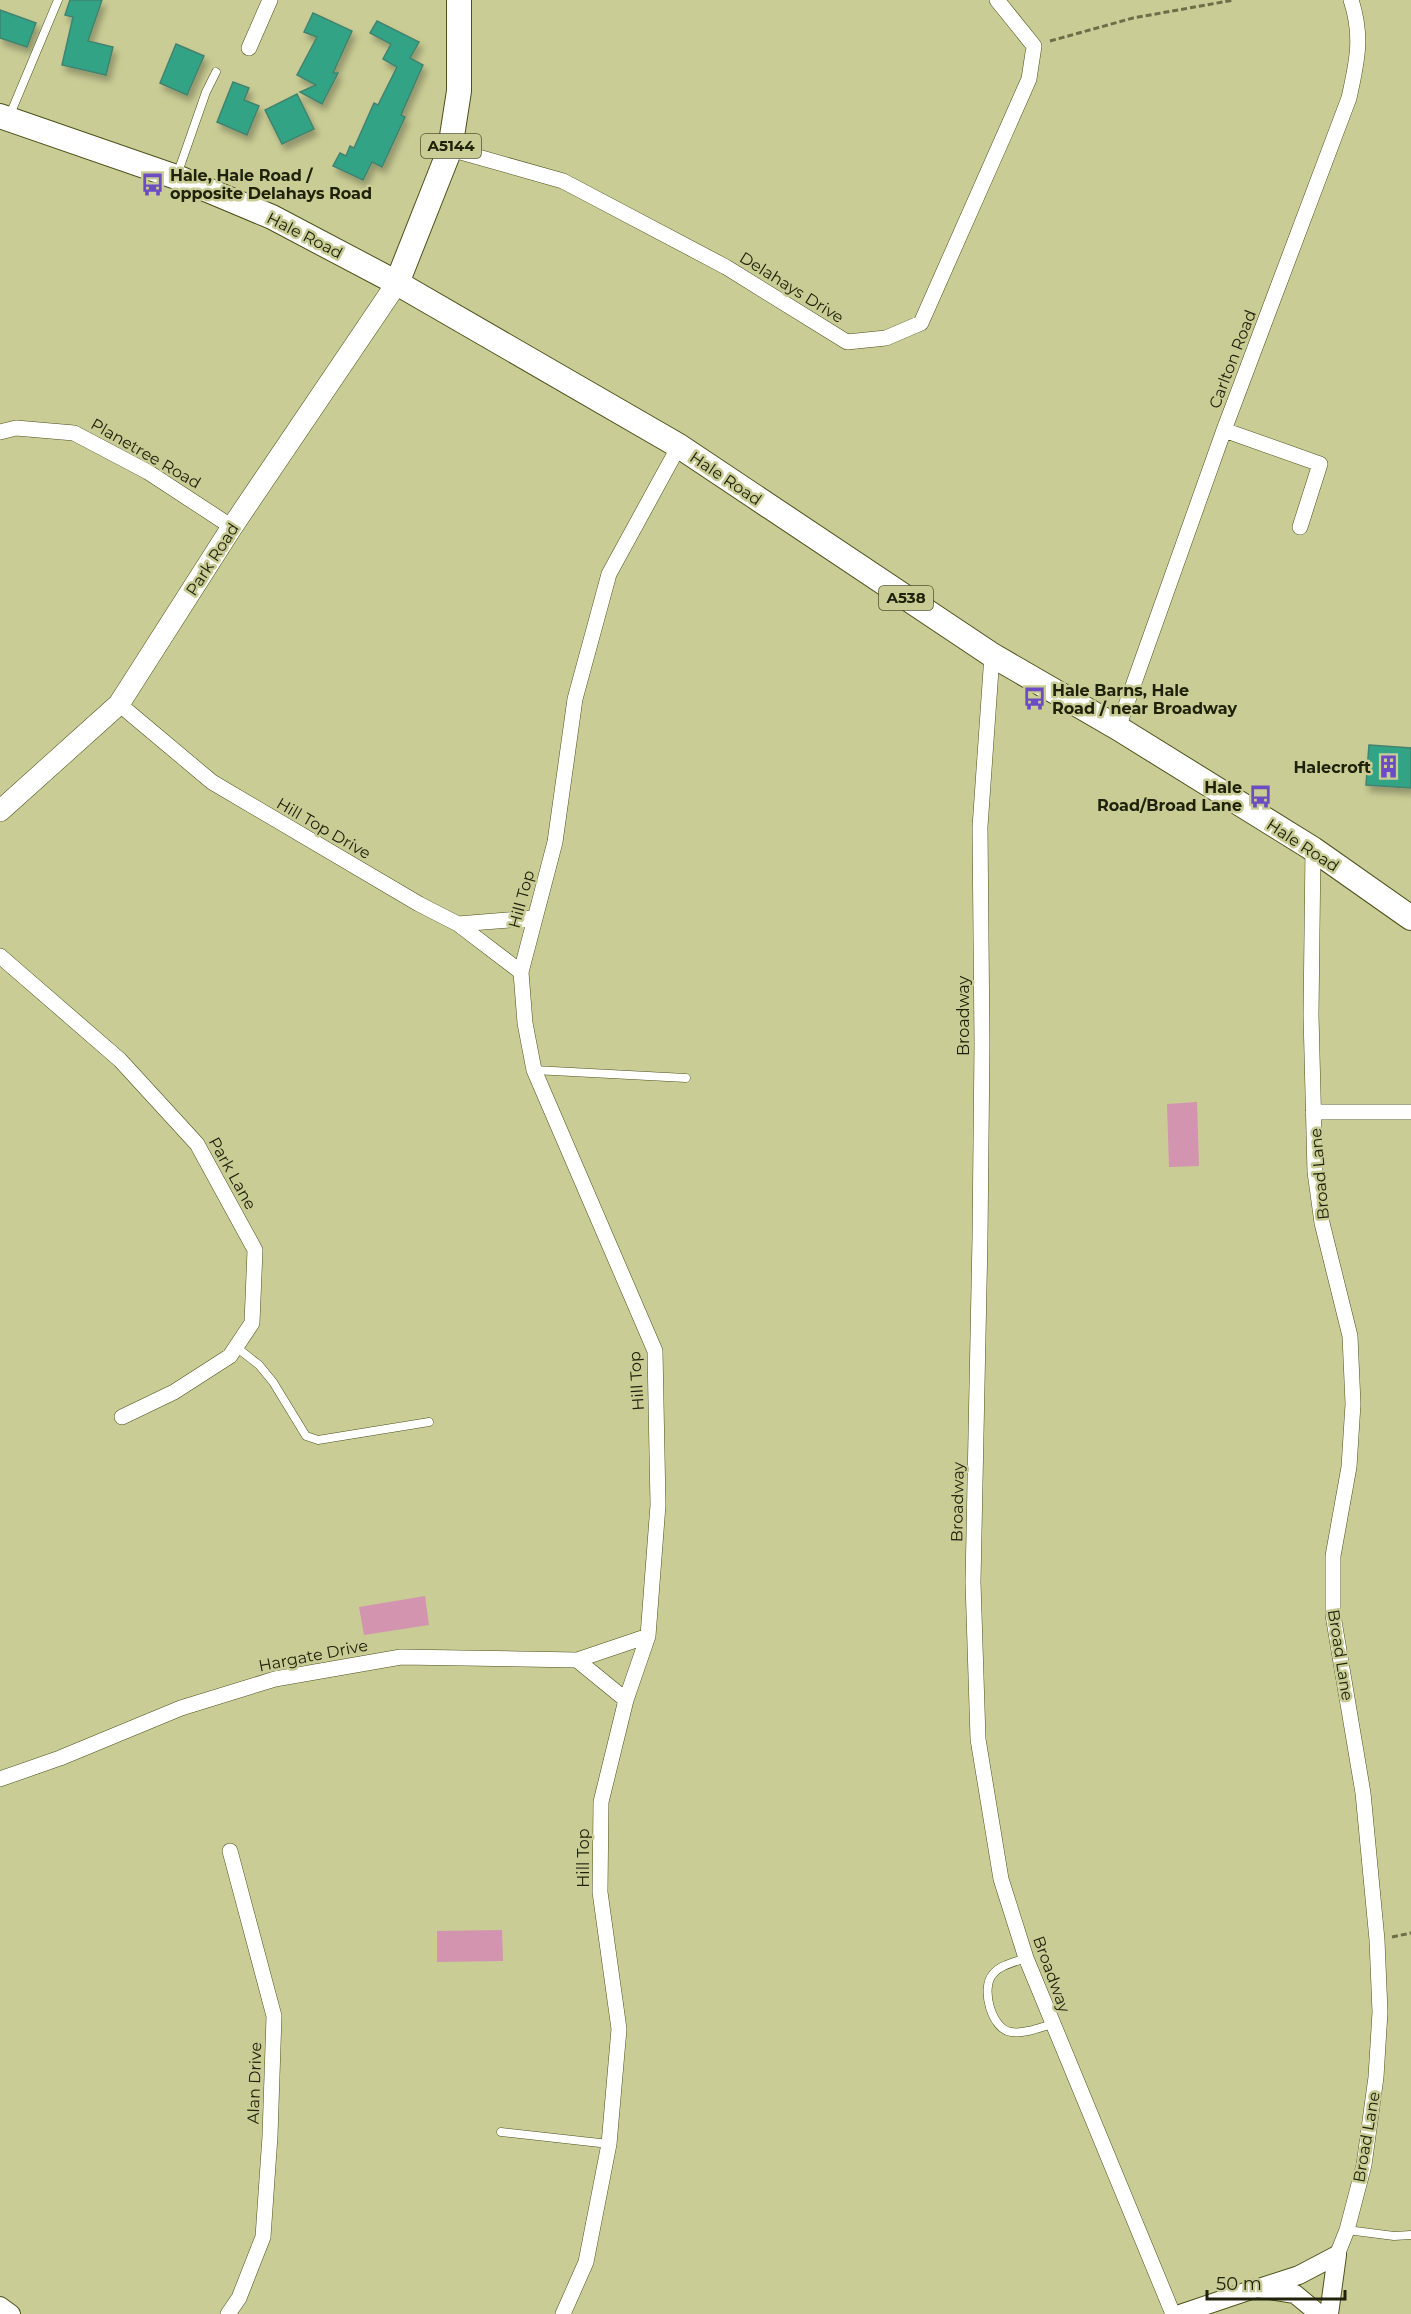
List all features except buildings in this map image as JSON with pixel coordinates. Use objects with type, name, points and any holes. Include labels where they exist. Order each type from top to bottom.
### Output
[{"type":"main road","name":"A5144","points":[[397,283],[450,149],[459,91],[459,0]]},
{"type":"main road","name":"Hale Road","points":[[4,117],[177,177],[272,217],[397,283],[679,446],[992,655],[1118,728],[1313,849],[1411,918]]},
{"type":"main road","name":"Park Road","points":[[0,811],[119,704],[232,527],[397,283]]},
{"type":"street","points":[[249,48],[270,0]]},
{"type":"street","points":[[997,0],[1034,46]]},
{"type":"street","name":"Carlton Road","points":[[1118,728],[1224,430],[1349,98],[1358,55],[1357,19],[1351,0]]},
{"type":"street","name":"Delahays Drive","points":[[450,149],[563,181],[726,267],[847,342],[886,338],[921,323],[1029,79],[1034,46]]},
{"type":"street","name":"Planetree Road","points":[[0,432],[16,428],[74,433],[148,472],[232,527]]},
{"type":"street","points":[[1224,430],[1320,464],[1300,527]]},
{"type":"street","name":"Hill Top","points":[[562,2314],[586,2262],[609,2144],[619,2029],[600,1892],[601,1802],[626,1700],[648,1636],[658,1505],[655,1351],[534,1070],[525,1023],[521,972],[555,842],[575,699],[609,574],[679,446]]},
{"type":"street","name":"Broadway","points":[[992,655],[980,827],[982,1044],[973,1582],[978,1739],[1001,1879],[1026,1958],[1173,2314]]},
{"type":"street","name":"Hill Top Drive","points":[[119,704],[212,782],[419,904],[458,924],[521,972]]},
{"type":"street","name":"Broad Lane","points":[[1313,849],[1311,1015],[1316,1172],[1322,1223],[1350,1336],[1353,1404],[1349,1467],[1334,1556],[1333,1615],[1362,1793],[1377,1940],[1380,2012],[1376,2077],[1364,2164],[1347,2230],[1337,2255],[1329,2314]]},
{"type":"street","points":[[458,924],[534,918]]},
{"type":"street","name":"Park Lane","points":[[0,956],[120,1060],[198,1144],[255,1250],[252,1323],[230,1356],[174,1392],[122,1418]]},
{"type":"street","points":[[1313,1112],[1411,1112]]},
{"type":"street","name":"Hargate Drive","points":[[0,1779],[60,1758],[181,1708],[275,1679],[401,1657],[577,1660],[648,1636]]},
{"type":"street","points":[[577,1660],[626,1700]]},
{"type":"street","name":"Alan Drive","points":[[228,2314],[239,2298],[263,2237],[270,2136],[274,2016],[230,1851]]},
{"type":"street","points":[[1180,2314],[1299,2276],[1337,2255]]},
{"type":"street","points":[[1257,2288],[1295,2294],[1319,2314]]},
{"type":"street","points":[[0,2306],[11,2314]]},
{"type":"lane","points":[[4,117],[58,0]]},
{"type":"lane","points":[[177,177],[206,92],[216,72]]},
{"type":"lane","points":[[534,1070],[686,1078]]},
{"type":"lane","points":[[236,1347],[259,1365],[273,1382],[306,1436],[318,1440],[429,1422]]},
{"type":"lane","points":[[1026,1958],[994,1972],[988,1980],[986,1990],[993,2013],[1000,2025],[1008,2032],[1022,2032],[1052,2024]]},
{"type":"lane","points":[[501,2132],[609,2144]]},
{"type":"lane","points":[[1347,2230],[1394,2236],[1411,2235]]},
{"type":"path","points":[[1034,46],[1133,18],[1234,0]]},
{"type":"shaded area","points":[[1197,1102],[1199,1166],[1169,1167],[1167,1104]]},
{"type":"shaded area","points":[[425,1596],[429,1625],[364,1635],[359,1607]]},
{"type":"shaded area","points":[[502,1930],[503,1961],[437,1962],[437,1931]]},
{"type":"place","name":"Hale, Hale Road / opposite Delahays Road","points":[[152,184]]},
{"type":"place","name":"Hale Barns, Hale Road / near Broadway","points":[[1034,699]]},
{"type":"place","name":"Halecroft","points":[[1389,767]]},
{"type":"place","name":"Hale Road/Broad Lane","points":[[1260,796]]}]
